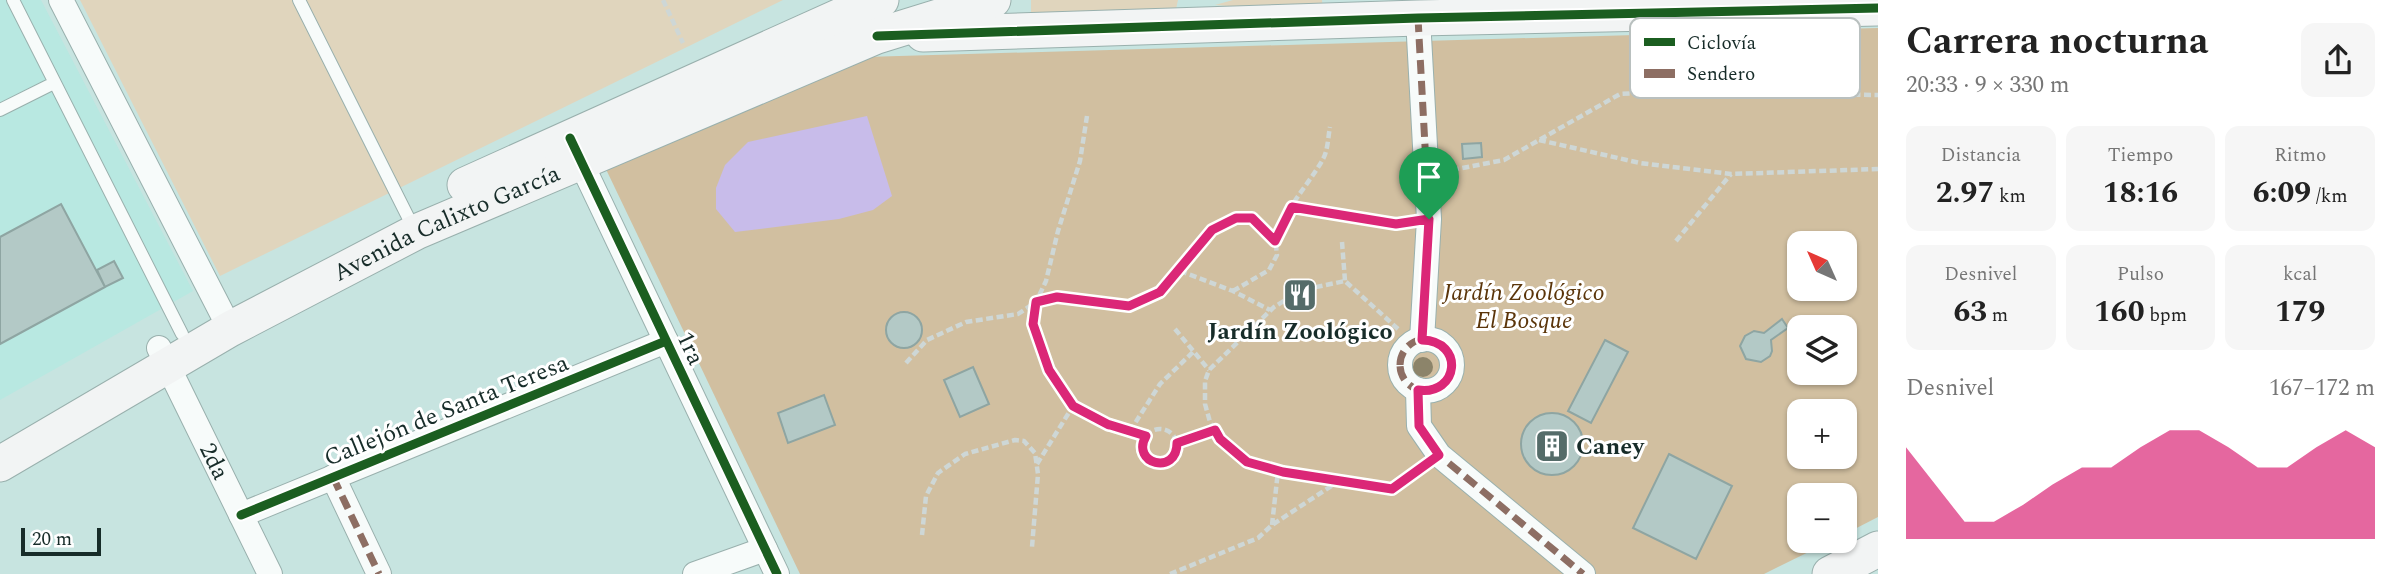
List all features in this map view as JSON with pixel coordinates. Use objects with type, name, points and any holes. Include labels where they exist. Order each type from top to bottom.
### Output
[{"type":"main road","name":"Avenida Calixto García","points":[[0,439],[411,222],[575,150],[872,13],[993,0]]},
{"type":"main road","points":[[872,13],[1418,18],[1878,8]]},
{"type":"main road","name":"Avenida Calixto García","points":[[0,464],[169,349]]},
{"type":"main road","points":[[1830,574],[1878,549]]},
{"type":"street","points":[[61,0],[225,320]]},
{"type":"street","points":[[1418,18],[1429,219],[1418,341],[1402,355],[1399,364],[1404,380],[1410,387],[1435,390],[1448,379],[1452,363],[1446,348],[1439,343],[1418,341]]},
{"type":"street","name":"1ra","points":[[575,150],[777,574]]},
{"type":"street","name":"Callejón de Santa Teresa","points":[[241,515],[666,341]]},
{"type":"street","name":"2da","points":[[169,349],[241,515],[270,574]]},
{"type":"street","points":[[1418,390],[1419,426],[1439,455],[1583,574]]},
{"type":"street","points":[[333,477],[379,574]]},
{"type":"street","points":[[695,574],[765,549]]},
{"type":"lane","points":[[13,0],[54,83],[169,349]]},
{"type":"lane","points":[[299,0],[411,222]]},
{"type":"lane","points":[[0,110],[54,83]]},
{"type":"path","points":[[663,0],[683,43]]},
{"type":"path","points":[[1427,175],[1504,160],[1620,94],[1630,93]]},
{"type":"path","points":[[1860,95],[1878,95]]},
{"type":"path","points":[[1087,116],[1080,161],[1046,281],[1036,302],[1033,324],[1049,370],[1073,406],[1109,425],[1107,424],[1130,431],[1146,436]]},
{"type":"path","points":[[1233,291],[1269,270],[1277,255],[1275,241],[1292,207],[1325,157],[1330,127]]},
{"type":"path","points":[[1538,140],[1640,163],[1731,174],[1878,169]]},
{"type":"path","points":[[1676,241],[1731,174]]},
{"type":"path","points":[[1292,207],[1396,224],[1429,219]]},
{"type":"path","points":[[906,363],[927,340],[966,322],[1018,314],[1036,302],[1057,297],[1129,306],[1160,292],[1212,230],[1236,218],[1252,218],[1275,241]]},
{"type":"path","points":[[1342,242],[1345,281],[1418,341]]},
{"type":"path","points":[[1180,271],[1233,291],[1270,310]]},
{"type":"path","points":[[1345,281],[1302,289],[1270,310],[1209,370],[1205,381],[1205,404],[1215,430],[1220,439],[1247,462],[1279,471],[1392,489],[1439,455]]},
{"type":"path","points":[[1175,329],[1209,370]]},
{"type":"path","points":[[1130,431],[1160,384],[1193,352]]},
{"type":"path","points":[[1037,465],[1073,406]]},
{"type":"path","points":[[1161,428],[1172,433],[1177,443],[1172,458],[1162,463],[1151,461],[1143,452],[1146,436],[1161,428]]},
{"type":"path","points":[[1177,443],[1215,430]]},
{"type":"path","points":[[922,534],[926,496],[938,472],[965,454],[1024,440],[1035,453],[1037,465],[1032,547]]},
{"type":"path","points":[[1272,525],[1279,471]]},
{"type":"path","points":[[1170,574],[1258,538],[1272,525],[1340,481]]},
{"type":"shaded area","points":[[0,0],[41,0],[193,291],[0,400]]},
{"type":"shaded area","points":[[80,0],[783,0],[220,276]]},
{"type":"shaded area","points":[[1031,0],[1178,0],[1176,9],[1031,13]]},
{"type":"shaded area","points":[[1233,0],[1322,0],[1323,13],[1215,5]]},
{"type":"shaded area","points":[[867,116],[892,196],[873,210],[839,219],[735,232],[716,209],[716,188],[725,165],[748,142]]},
{"type":"green space","name":"Jardín Zoológico El Bosque","points":[[1878,28],[1878,517],[1857,528],[1857,483],[1787,483],[1787,553],[1807,553],[1764,574],[800,574],[603,163],[865,57],[1630,35],[1630,98],[1860,98],[1860,29]]},
{"type":"building","points":[[1481,143],[1482,157],[1463,159],[1462,144]]},
{"type":"building","points":[[61,204],[105,287],[0,344],[0,237]]},
{"type":"building","points":[[114,261],[123,278],[105,287],[97,270]]},
{"type":"building","points":[[904,312],[917,317],[922,330],[917,343],[904,348],[891,343],[886,330],[891,317]]},
{"type":"building","points":[[1782,319],[1787,326],[1771,340],[1770,356],[1761,362],[1746,359],[1740,346],[1745,336],[1754,331],[1764,333]]},
{"type":"building","points":[[1605,340],[1628,352],[1591,423],[1568,411]]},
{"type":"building","points":[[973,367],[989,404],[960,417],[944,380]]},
{"type":"building","points":[[824,395],[835,425],[788,443],[778,413]]},
{"type":"building","name":"Caney","points":[[1546,413],[1558,413],[1574,422],[1581,432],[1581,456],[1574,466],[1558,475],[1546,475],[1535,470],[1526,461],[1521,450],[1521,438],[1526,427],[1535,418]]},
{"type":"building","points":[[1669,454],[1732,486],[1696,559],[1633,528]]},
{"type":"marked path","points":[[1418,18],[1429,219],[1422,340]]},
{"type":"marked path","points":[[1426,339],[1436,341],[1444,347],[1450,355],[1452,365],[1450,375],[1444,383],[1436,389],[1426,391],[1416,389],[1408,383],[1402,375],[1400,365],[1402,355],[1408,347],[1416,341],[1426,339]]},
{"type":"marked path","points":[[1418,390],[1419,426],[1439,455],[1583,574]]},
{"type":"marked path","points":[[333,477],[379,574]]},
{"type":"cycle path","points":[[877,36],[1418,18],[1878,8]]},
{"type":"cycle path","points":[[570,138],[777,574]]},
{"type":"cycle path","points":[[241,515],[666,341]]},
{"type":"place","name":"Jardín Zoológico","points":[[1300,295]]},
{"type":"place","name":"Caney","points":[[1552,446]]},
{"type":"route","points":[[1429,219],[1396,224],[1292,207],[1275,241],[1252,218],[1236,218],[1212,230],[1160,292],[1129,306],[1057,297],[1036,302],[1033,324],[1035,334],[1049,370],[1073,406],[1109,425],[1107,424],[1146,436],[1142,447],[1151,461],[1167,461],[1175,454],[1177,443],[1215,430],[1220,439],[1247,462],[1283,472],[1392,489],[1439,455],[1419,426],[1418,390],[1435,390],[1442,386],[1451,372],[1452,363],[1446,348],[1431,340],[1422,340],[1429,219]]}]
